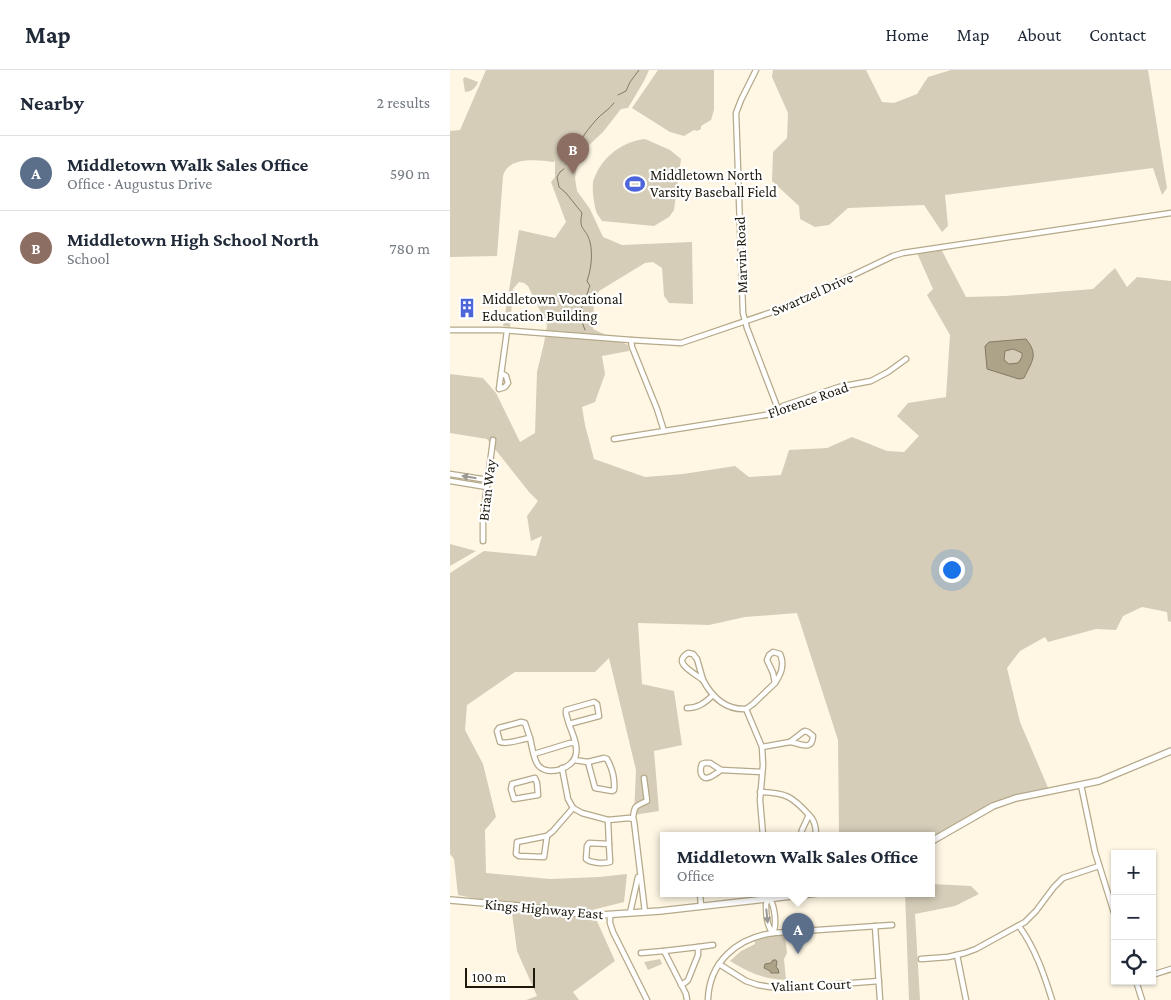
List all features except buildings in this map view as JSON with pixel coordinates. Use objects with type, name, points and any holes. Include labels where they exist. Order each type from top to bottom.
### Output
[{"type":"street","name":"Marvin Road","points":[[756,70],[736,113],[742,308],[745,321],[778,409]]},
{"type":"street","name":"Swartzel Drive","points":[[450,330],[507,331],[681,343],[804,300],[903,253],[1171,212]]},
{"type":"street","points":[[501,373],[507,331]]},
{"type":"street","points":[[631,340],[664,431]]},
{"type":"street","name":"Florence Road","points":[[614,439],[772,414],[778,409],[839,387],[871,381],[888,372],[906,358]]},
{"type":"street","name":"Brian Way","points":[[483,541],[483,517],[493,440]]},
{"type":"street","points":[[487,487],[450,480],[450,474],[488,480]]},
{"type":"street","points":[[703,680],[683,665],[684,655],[691,653],[695,656],[703,680],[713,695],[728,706],[746,709],[775,683],[781,674],[782,660],[780,654],[773,652],[767,660],[775,683]]},
{"type":"street","points":[[687,708],[696,707],[713,695]]},
{"type":"street","points":[[530,738],[502,743],[497,731],[499,728],[524,722],[530,738],[534,754],[539,766],[550,771],[566,767],[574,760],[576,755],[575,743],[569,724],[566,712],[568,709],[594,702],[597,704],[600,714],[598,717],[569,724]]},
{"type":"street","points":[[746,709],[762,747],[764,764],[760,800],[763,832]]},
{"type":"street","points":[[762,747],[790,742],[804,746],[813,742],[813,736],[805,731],[790,742]]},
{"type":"street","points":[[534,754],[575,743]]},
{"type":"street","points":[[935,839],[993,806],[1016,798],[1109,778],[1171,750]]},
{"type":"street","points":[[574,760],[588,762],[604,758],[608,759],[614,782],[614,790],[595,788],[588,762]]},
{"type":"street","points":[[721,770],[706,778],[702,776],[700,771],[702,764],[710,763],[721,770],[762,772]]},
{"type":"street","points":[[535,778],[538,795],[514,799],[511,789],[512,784],[535,778],[542,768]]},
{"type":"street","points":[[562,768],[568,799],[573,808],[582,813],[608,820],[632,819]]},
{"type":"street","points":[[644,778],[647,801],[635,807],[632,819],[636,832],[639,873],[645,912]]},
{"type":"street","points":[[1081,785],[1090,834],[1111,904]]},
{"type":"street","points":[[760,792],[785,795],[797,803],[812,818],[816,832]]},
{"type":"street","points":[[547,836],[544,857],[519,856],[516,854],[517,842],[547,836],[573,808]]},
{"type":"street","points":[[802,832],[809,815]]},
{"type":"street","points":[[608,820],[610,862],[601,863],[586,859],[587,844],[609,844]]},
{"type":"street","points":[[921,959],[948,957],[976,949],[1019,926],[1036,911],[1063,878],[1099,866]]},
{"type":"street","points":[[630,913],[639,873]]},
{"type":"street","points":[[700,897],[701,906]]},
{"type":"street","name":"Kings Highway East","points":[[450,900],[587,915],[610,915],[701,906],[757,897]]},
{"type":"street","points":[[770,897],[773,902],[776,928],[773,934]]},
{"type":"street","points":[[610,915],[613,932],[647,1000]]},
{"type":"street","points":[[708,1000],[712,978],[719,964],[730,952],[745,941],[760,935],[892,925]]},
{"type":"street","points":[[875,926],[880,1000]]},
{"type":"street","points":[[1019,926],[1040,964],[1052,1000]]},
{"type":"street","points":[[641,953],[713,946]]},
{"type":"street","points":[[681,985],[688,980],[698,955],[698,947]]},
{"type":"street","points":[[664,951],[687,1000]]},
{"type":"street","points":[[957,955],[966,1000]]},
{"type":"street","name":"Valiant Court","points":[[719,964],[746,981],[770,987],[788,988],[879,982]]},
{"type":"street","points":[[1156,974],[1171,969]]},
{"type":"street","points":[[1137,985],[1142,1000]]},
{"type":"shaded area","points":[[486,70],[649,70],[628,108],[621,109],[603,132],[584,150],[578,160],[575,178],[577,191],[590,209],[603,237],[622,245],[692,242],[693,304],[669,303],[664,296],[662,268],[653,262],[645,263],[599,291],[594,302],[593,329],[628,345],[629,351],[602,356],[605,374],[595,402],[582,407],[594,459],[645,477],[683,474],[735,466],[749,477],[781,475],[789,450],[827,448],[852,437],[887,451],[904,452],[919,436],[897,416],[908,403],[946,397],[950,335],[927,295],[933,289],[917,253],[941,249],[966,297],[1093,289],[1115,268],[1127,287],[1137,277],[1171,281],[1171,622],[1168,621],[1167,612],[1142,607],[1123,616],[1116,630],[1096,629],[1048,642],[1045,637],[1020,651],[1007,668],[1020,722],[1049,790],[1001,804],[935,839],[935,832],[839,832],[838,740],[797,613],[745,617],[709,625],[638,623],[642,684],[674,691],[682,745],[654,751],[659,811],[634,815],[636,770],[609,658],[595,672],[515,672],[467,705],[465,730],[483,764],[496,817],[485,830],[486,873],[550,879],[627,874],[624,902],[592,910],[615,961],[573,992],[579,1000],[526,1000],[537,996],[517,951],[511,906],[458,895],[454,859],[450,854],[450,573],[484,551],[536,556],[542,536],[531,541],[527,516],[538,501],[487,439],[450,433],[450,374],[483,378],[496,393],[520,442],[535,433],[537,372],[547,325],[528,286],[524,283],[519,282],[513,289],[510,327],[503,326],[519,230],[555,238],[566,222],[551,182],[555,177],[555,160],[554,162],[532,160],[517,162],[506,170],[503,176],[497,256],[450,257],[450,131],[460,130]]},
{"type":"shaded area","points":[[658,70],[714,70],[714,110],[711,120],[701,126],[701,129],[694,130],[684,136],[670,132],[632,108]]},
{"type":"shaded area","points":[[773,70],[866,70],[882,102],[894,103],[917,94],[928,77],[951,70],[1148,70],[1167,188],[1162,195],[1153,168],[945,195],[948,226],[942,232],[924,205],[848,208],[829,225],[815,227],[800,219],[799,206],[772,181],[773,152],[787,138],[788,113],[772,77]]},
{"type":"shaded area","points":[[465,77],[478,82],[473,89],[465,92],[463,79]]},
{"type":"shaded area","name":"Middletown North Varsity Baseball Field","points":[[645,139],[670,150],[681,159],[674,210],[669,217],[654,226],[602,221],[596,211],[593,197],[593,182],[597,172],[611,154],[630,142]]},
{"type":"shaded area","points":[[1026,339],[1032,349],[1033,358],[1024,378],[1019,379],[987,369],[985,346],[989,342]],"holes":[[[1013,349],[1022,353],[1018,363],[1009,364],[1004,360],[1005,351]]]},
{"type":"shaded area","points":[[450,544],[476,551],[450,566]]},
{"type":"shaded area","points":[[935,884],[971,886],[979,894],[955,906],[915,914],[920,1000],[909,1000],[905,897],[935,897]]},
{"type":"shaded area","points":[[785,935],[787,953],[784,959],[786,980],[757,975],[730,961],[741,951],[755,944],[754,940],[763,937]]},
{"type":"shaded area","points":[[660,959],[662,964],[648,970],[644,962]]},
{"type":"shaded area","points":[[773,960],[777,962],[776,967],[779,973],[771,973],[764,968],[765,964],[771,963]]},
{"type":"waterway","points":[[618,95],[626,91],[639,70]]},
{"type":"waterway","points":[[566,164],[592,125],[614,103]]},
{"type":"waterway","points":[[564,169],[557,177],[559,187],[582,213],[581,223],[591,247],[590,272],[587,281],[590,286],[584,305],[581,308],[585,314],[585,318],[581,319],[585,330]]},
{"type":"place","name":"Middletown High School North","points":[[573,174]]},
{"type":"place","name":"Middletown North Varsity Baseball Field","points":[[635,184]]},
{"type":"place","name":"Middletown Vocational Education Building","points":[[467,308]]},
{"type":"place","name":"Middletown Walk Sales Office","points":[[798,954]]}]
